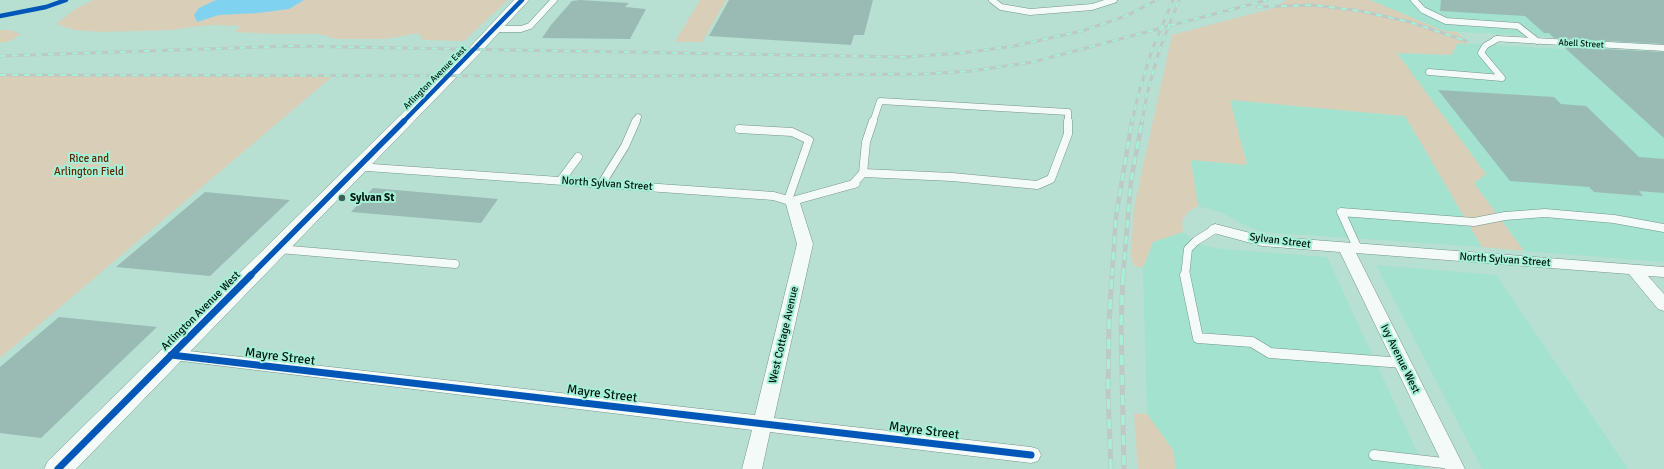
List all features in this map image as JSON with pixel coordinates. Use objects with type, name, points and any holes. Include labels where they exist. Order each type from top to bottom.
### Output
[{"type":"street","name":"Arlington Avenue East","points":[[358,167],[522,0]]},
{"type":"street","name":"Abell Street","points":[[1497,39],[1664,48]]},
{"type":"street","name":"North Sylvan Street","points":[[358,167],[774,196],[790,200],[853,184]]},
{"type":"street","name":"Arlington Avenue West","points":[[58,469],[358,167]]},
{"type":"street","name":"West Cottage Avenue","points":[[752,469],[764,424],[805,244],[790,200]]},
{"type":"street","name":"Sylvan Street","points":[[1215,229],[1262,241],[1352,249]]},
{"type":"street","name":"North Sylvan Street","points":[[1352,249],[1664,272]]},
{"type":"street","name":"Ivy Avenue West","points":[[1352,249],[1403,363],[1454,467]]},
{"type":"street","points":[[1634,270],[1664,305]]},
{"type":"street","name":"Mayre Street","points":[[171,355],[1031,455]]},
{"type":"lane","points":[[495,29],[521,29],[530,26],[554,0]]},
{"type":"lane","points":[[992,0],[1001,7],[1030,12],[1092,7],[1114,0]]},
{"type":"lane","points":[[1414,0],[1423,10],[1446,22],[1518,26],[1537,41]]},
{"type":"lane","points":[[1429,72],[1502,78],[1481,53],[1485,46],[1497,39]]},
{"type":"lane","points":[[853,184],[863,173],[866,142],[880,101],[1068,112],[1068,134],[1051,178],[1037,185],[952,177],[863,173]]},
{"type":"lane","points":[[602,183],[625,146],[638,117]]},
{"type":"lane","points":[[739,129],[792,132],[809,140],[790,200]]},
{"type":"lane","points":[[561,180],[578,156]]},
{"type":"lane","points":[[1352,249],[1341,212],[1474,222],[1505,216],[1545,213],[1614,219],[1664,228]]},
{"type":"lane","points":[[1215,229],[1196,241],[1188,249],[1185,275],[1198,338],[1252,342],[1270,353],[1403,363]]},
{"type":"lane","points":[[276,249],[455,264]]},
{"type":"lane","points":[[1374,455],[1454,467]]},
{"type":"shaded area","points":[[1370,0],[1664,0],[1664,43],[1444,31]]},
{"type":"shaded area","points":[[1458,43],[1664,55],[1664,262],[1524,251],[1474,183],[1486,174],[1397,53],[1451,55]]},
{"type":"shaded area","points":[[1230,100],[1405,116],[1482,247],[1261,232],[1240,223],[1223,213],[1198,206],[1191,159],[1247,164]]},
{"type":"shaded area","points":[[1183,232],[1201,245],[1221,249],[1327,257],[1425,469],[1176,469],[1173,450],[1147,414],[1143,268],[1153,242]]},
{"type":"shaded area","points":[[1376,265],[1496,275],[1628,469],[1482,469]]},
{"type":"green space","points":[[93,0],[508,0],[464,41],[423,40],[418,33],[385,39],[335,39],[320,34],[234,32],[241,26],[210,25],[170,30],[103,32],[74,30],[56,24],[74,10]]},
{"type":"green space","points":[[700,0],[726,0],[702,42],[675,42]]},
{"type":"green space","points":[[1287,0],[1370,0],[1444,31],[1457,32],[1469,44],[1458,43],[1451,55],[1397,53],[1486,174],[1474,183],[1524,251],[1482,247],[1405,116],[1230,100],[1247,165],[1191,160],[1198,206],[1188,212],[1182,221],[1183,232],[1153,242],[1143,268],[1133,265],[1131,253],[1134,207],[1172,35],[1274,8]]},
{"type":"green space","points":[[0,30],[10,30],[21,34],[10,41],[0,43]]},
{"type":"green space","name":"Rice and Arlington Field","points":[[0,75],[334,75],[0,358]]},
{"type":"green space","points":[[1134,413],[1147,414],[1173,450],[1176,469],[1138,469]]},
{"type":"water","points":[[216,0],[304,0],[289,9],[258,13],[219,15],[197,22],[194,15],[199,8]]},
{"type":"building","points":[[580,0],[629,3],[625,7],[646,9],[630,39],[542,38],[572,1]]},
{"type":"building","points":[[729,0],[873,0],[864,35],[854,35],[851,45],[709,36]]},
{"type":"building","points":[[1441,0],[1664,0],[1664,44],[1554,38],[1549,33],[1544,33],[1525,16],[1440,11]]},
{"type":"building","points":[[1564,47],[1664,52],[1664,138]]},
{"type":"building","points":[[1438,90],[1554,97],[1561,104],[1586,106],[1639,157],[1664,159],[1664,193],[1639,191],[1643,196],[1594,192],[1589,187],[1510,181]]},
{"type":"building","points":[[373,188],[498,199],[481,223],[351,212]]},
{"type":"building","points":[[205,192],[290,200],[210,276],[116,267]]},
{"type":"building","points":[[59,317],[157,327],[41,438],[0,433],[0,367]]},
{"type":"railway","points":[[0,56],[291,46],[904,57],[962,53],[1014,46],[1082,31],[1126,16],[1157,0]]},
{"type":"railway","points":[[1161,28],[1173,0]]},
{"type":"railway","points":[[1169,26],[1179,0]]},
{"type":"railway","points":[[1169,26],[1267,0]]},
{"type":"railway","points":[[1257,7],[1312,5],[1361,11],[1410,22],[1466,41]]},
{"type":"railway","points":[[1142,122],[1147,94],[1159,51],[1169,26]]},
{"type":"railway","points":[[1161,28],[1169,26]]},
{"type":"railway","points":[[0,75],[633,76],[923,74],[971,71],[1033,62],[1161,28]]},
{"type":"railway","points":[[1132,122],[1139,92],[1152,50],[1161,28]]},
{"type":"railway","points":[[1112,276],[1116,216],[1132,121]]},
{"type":"railway","points":[[1123,276],[1131,181],[1142,121]]},
{"type":"railway","points":[[1111,469],[1108,392],[1109,323],[1112,275]]},
{"type":"railway","points":[[1123,275],[1121,324],[1124,469]]},
{"type":"cycle path","points":[[0,16],[46,7],[66,0]]},
{"type":"cycle path","points":[[58,469],[476,49],[522,0]]},
{"type":"cycle path","points":[[171,355],[1031,455]]},
{"type":"place","name":"Sylvan St","points":[[342,198]]}]
